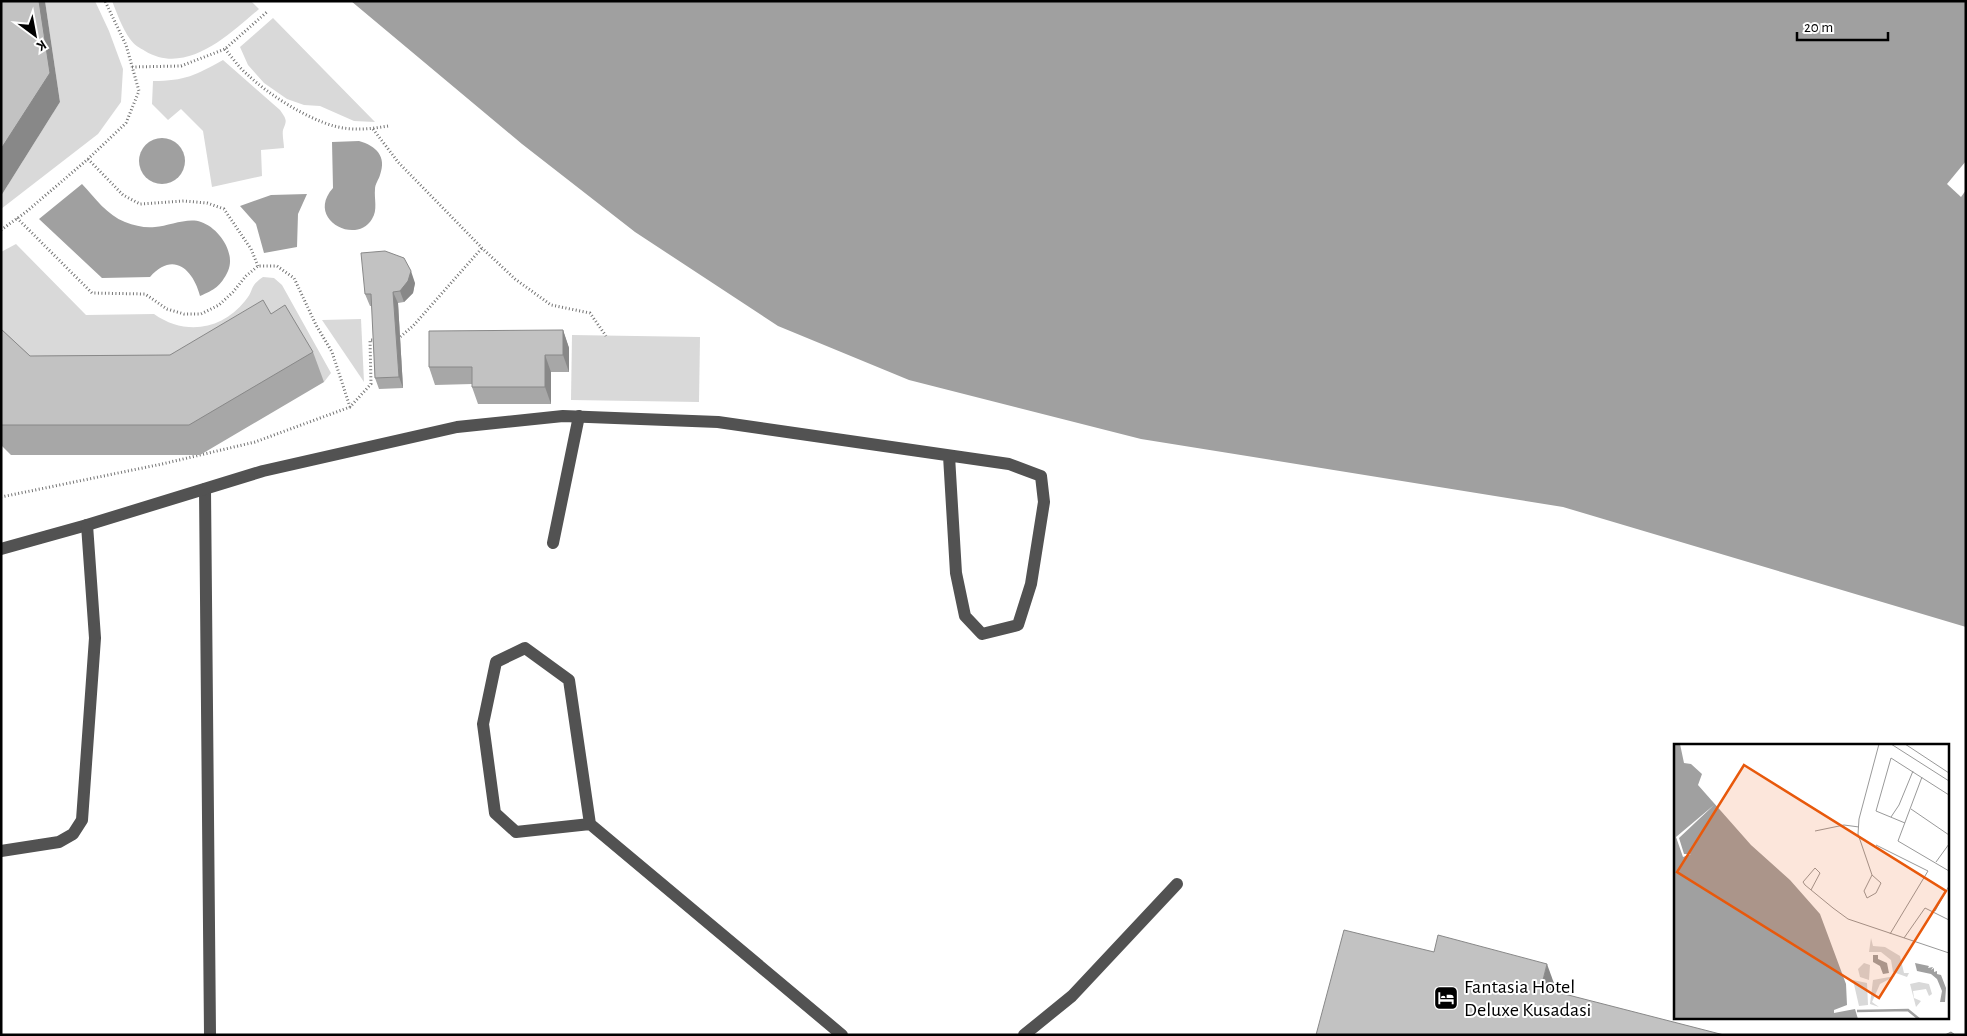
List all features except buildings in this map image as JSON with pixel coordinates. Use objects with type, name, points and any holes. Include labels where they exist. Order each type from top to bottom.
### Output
[{"type":"street","points":[[1,549],[87,525],[263,471],[457,427],[563,416],[718,422],[1009,464],[1041,476],[1044,502],[1031,584],[1018,625],[982,634],[965,616],[956,573],[949,456]]},
{"type":"street","points":[[553,543],[579,416]]},
{"type":"street","points":[[205,489],[210,1035]]},
{"type":"street","points":[[1,851],[59,842],[73,834],[82,820],[95,638],[87,525]]},
{"type":"street","points":[[590,824],[516,832],[495,812],[483,724],[496,662],[525,648],[570,680],[590,824],[842,1035]]},
{"type":"street","points":[[1024,1035],[1072,996],[1177,884]]},
{"type":"path","points":[[1,230],[88,159],[126,123],[139,90],[126,45],[106,1]]},
{"type":"path","points":[[132,67],[181,66],[225,49],[268,11]]},
{"type":"path","points":[[225,49],[247,75],[275,97],[295,108],[334,126],[364,130],[388,126]]},
{"type":"path","points":[[373,129],[398,162],[515,279],[551,305],[590,313],[606,336]]},
{"type":"path","points":[[88,159],[123,196],[140,204],[184,201],[207,203],[224,210],[251,249],[258,266]]},
{"type":"path","points":[[17,218],[92,293],[145,294],[167,309],[184,314],[201,314],[219,305],[258,266],[277,266],[294,278],[316,325],[332,352],[350,407]]},
{"type":"path","points":[[392,338],[400,337],[412,326],[437,297],[462,273],[482,248]]},
{"type":"path","points":[[1,497],[162,464],[254,442],[350,407],[371,384],[370,340],[384,339]]},
{"type":"shaded area","points":[[45,1],[95,1],[109,31],[123,69],[121,102],[98,134],[1,209],[1,196],[60,102]]},
{"type":"shaded area","points":[[112,1],[251,1],[259,9],[221,40],[191,56],[176,59],[160,57],[145,51],[133,43]]},
{"type":"shaded area","points":[[351,1],[1966,1],[1966,627],[1563,507],[1141,439],[909,380],[778,326],[635,232],[522,144]]},
{"type":"shaded area","points":[[273,18],[375,122],[354,121],[320,106],[304,105],[287,99],[264,83],[248,65],[240,47]]},
{"type":"shaded area","points":[[223,60],[280,110],[286,120],[283,132],[284,148],[261,150],[262,176],[212,187],[203,131],[181,109],[168,120],[152,104],[153,81],[174,80],[190,76]]},
{"type":"shaded area","points":[[158,138],[166,138],[175,142],[181,148],[185,161],[181,174],[175,180],[166,184],[158,184],[149,180],[143,174],[139,165],[139,157],[143,148],[149,142]]},
{"type":"shaded area","points":[[359,141],[375,149],[381,157],[382,168],[375,187],[374,216],[365,227],[355,230],[345,229],[329,219],[325,210],[326,199],[333,188],[332,142]]},
{"type":"shaded area","points":[[82,184],[107,211],[129,223],[151,227],[196,221],[208,225],[220,235],[228,249],[230,264],[223,280],[213,289],[200,296],[197,286],[187,271],[174,264],[158,269],[150,277],[102,278],[39,219]]},
{"type":"shaded area","points":[[307,194],[298,214],[297,247],[264,253],[256,224],[240,206],[271,195]]},
{"type":"shaded area","points":[[16,244],[86,315],[154,314],[178,325],[202,327],[214,324],[236,311],[248,297],[255,283],[263,277],[274,278],[282,285],[331,373],[324,382],[296,335],[181,385],[40,386],[1,349],[1,252]]},
{"type":"shaded area","points":[[361,319],[364,382],[322,320]]},
{"type":"shaded area","points":[[572,335],[700,337],[699,402],[571,400]]},
{"type":"pier","points":[[1966,161],[1966,190],[1961,197],[1947,184]]},
{"type":"place","name":"Fantasia Hotel Deluxe Kusadasi","points":[[1446,998]]}]
